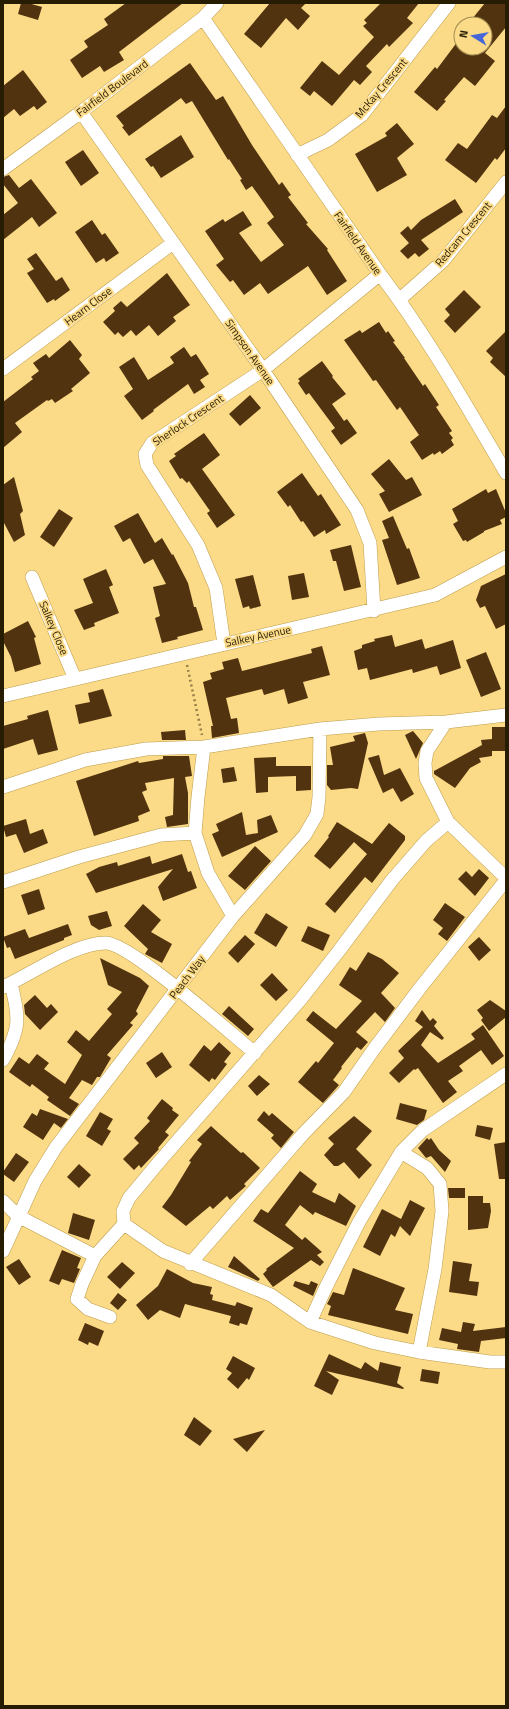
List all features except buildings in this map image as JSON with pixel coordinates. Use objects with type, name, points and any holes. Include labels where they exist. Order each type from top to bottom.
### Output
[{"type":"street","name":"Fairfield Boulevard","points":[[3,169],[81,112],[203,18],[217,3]]},
{"type":"street","name":"McKay Crescent","points":[[297,155],[328,140],[362,115],[450,3]]},
{"type":"street","name":"Fairfield Avenue","points":[[203,18],[399,300],[460,394],[506,473]]},
{"type":"street","name":"Simpson Avenue","points":[[81,112],[263,370],[357,510],[370,543],[374,611]]},
{"type":"street","name":"Redcam Crescent","points":[[399,300],[442,261],[506,182]]},
{"type":"street","name":"Hearn Close","points":[[3,369],[173,243]]},
{"type":"street","name":"Sherlock Crescent","points":[[224,644],[216,588],[198,545],[147,466],[145,454],[152,443],[263,370],[380,274]]},
{"type":"street","name":"Salkey Avenue","points":[[3,696],[184,653],[374,611],[435,595],[506,556]]},
{"type":"street","name":"Salkey Close","points":[[32,578],[75,679]]},
{"type":"street","points":[[3,786],[85,760],[146,749],[204,747],[320,729],[379,724],[446,722],[506,716]]},
{"type":"street","points":[[190,1264],[303,1134],[344,1092],[420,988],[506,879],[448,822],[426,778],[425,763],[427,750],[446,722]]},
{"type":"street","name":"Peach Way","points":[[3,1251],[35,1181],[56,1147],[233,916],[305,835],[317,814],[319,796],[320,729]]},
{"type":"street","points":[[204,747],[195,833],[208,873],[233,916]]},
{"type":"street","points":[[110,1317],[88,1309],[77,1299],[95,1256],[124,1224],[123,1211],[129,1198],[164,1156],[255,1054],[338,952],[392,880],[426,841],[448,822]]},
{"type":"street","points":[[3,882],[79,856],[161,835],[195,833]]},
{"type":"street","points":[[3,1060],[17,1031],[18,1014],[7,985],[73,952],[93,944],[108,943],[124,949],[178,989],[255,1054]]},
{"type":"street","points":[[310,1322],[326,1286],[359,1222],[401,1152],[423,1130],[506,1074]]},
{"type":"street","points":[[401,1152],[427,1168],[440,1184],[442,1211],[436,1269],[419,1352]]},
{"type":"street","points":[[3,1201],[18,1216],[47,1233],[95,1256]]},
{"type":"street","points":[[124,1224],[163,1251],[190,1264],[271,1295],[310,1322],[375,1343],[419,1352],[490,1362],[506,1362]]},
{"type":"path","points":[[184,653],[204,747]]}]
